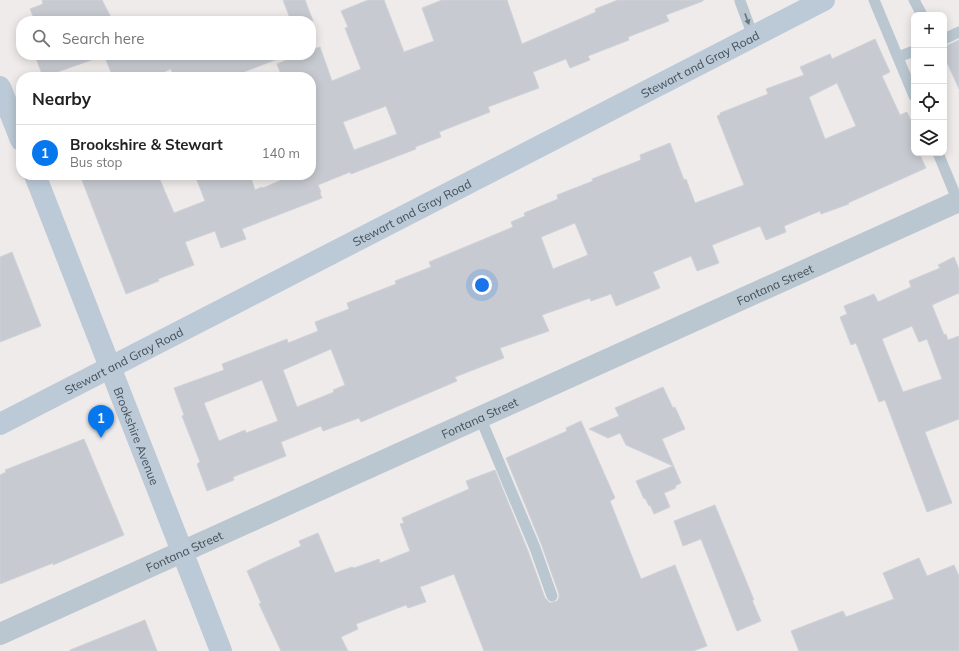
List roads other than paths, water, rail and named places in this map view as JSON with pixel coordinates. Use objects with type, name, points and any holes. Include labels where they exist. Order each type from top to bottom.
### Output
[{"type":"main road","name":"Stewart and Gray Road","points":[[0,424],[824,0]]},
{"type":"main road","points":[[0,87],[16,127]]},
{"type":"main road","name":"Brookshire Avenue","points":[[37,180],[221,651]]},
{"type":"street","name":"Fontana Street","points":[[0,634],[958,202]]},
{"type":"lane","points":[[874,0],[911,89]]},
{"type":"lane","points":[[914,0],[920,12]]},
{"type":"lane","points":[[740,1],[753,36]]},
{"type":"lane","points":[[947,38],[959,32]]},
{"type":"lane","points":[[898,57],[911,52]]},
{"type":"lane","points":[[939,156],[958,202]]},
{"type":"lane","points":[[480,417],[535,548],[552,596]]},
{"type":"place","name":"Brookshire & Stewart","points":[[101,438]]}]
